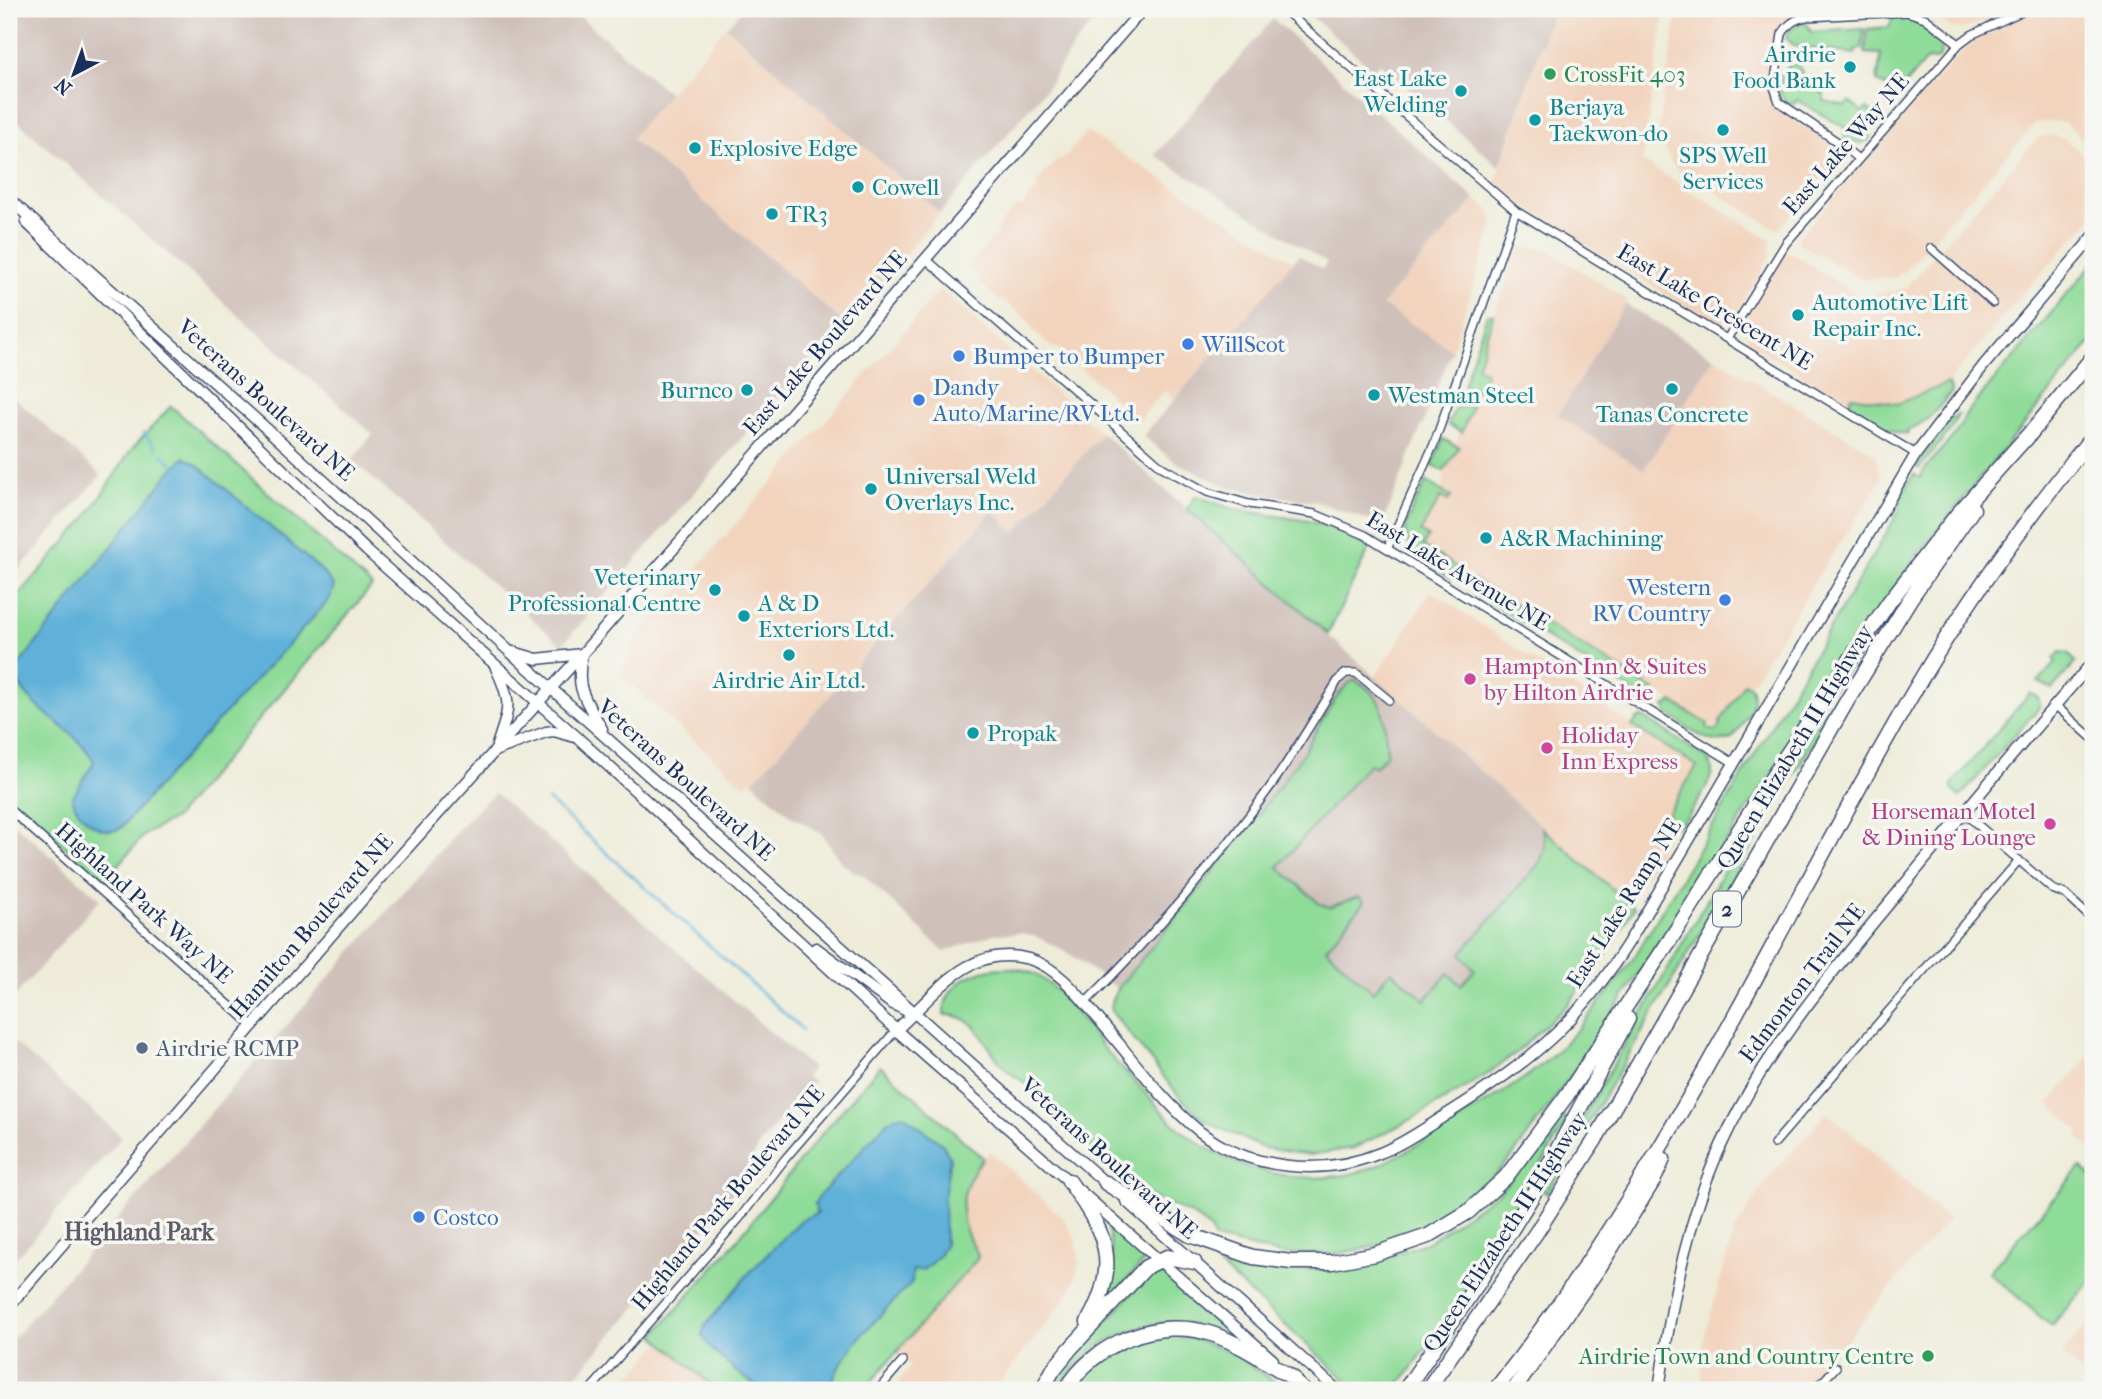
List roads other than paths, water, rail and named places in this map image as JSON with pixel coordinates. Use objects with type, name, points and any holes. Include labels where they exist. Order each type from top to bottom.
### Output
[{"type":"highway","name":"Queen Elizabeth II Highway","points":[[1427,1390],[1536,1233],[1595,1140],[1847,701],[1910,599],[1963,522],[2031,432],[2093,357]]},
{"type":"highway","points":[[1106,1183],[1190,1235],[1253,1256],[1291,1262],[1332,1262],[1375,1254],[1428,1236],[1468,1212],[1506,1177],[1567,1095],[1889,602],[1956,516],[2031,432]]},
{"type":"highway","points":[[1495,1390],[1591,1259],[1644,1177],[1697,1086],[1854,795],[1921,678],[2029,518],[2093,436]]},
{"type":"highway","points":[[1405,1390],[1478,1283],[1531,1198],[1670,940]]},
{"type":"highway","points":[[1514,1390],[1600,1266],[1653,1181],[1697,1086]]},
{"type":"highway","points":[[1069,1181],[1094,1218],[1104,1242],[1107,1263],[1104,1286],[1096,1308],[1070,1349]]},
{"type":"highway","points":[[1042,1390],[1053,1370],[1070,1349],[1146,1267],[1167,1257],[1195,1262]]},
{"type":"highway","points":[[1066,1390],[1095,1356],[1121,1340],[1150,1331],[1177,1329],[1209,1333],[1241,1347],[1293,1378]]},
{"type":"main road","name":"East Lake Boulevard NE","points":[[538,703],[1143,9]]},
{"type":"main road","name":"Veterans Boulevard NE","points":[[9,199],[277,438],[508,650],[1337,1390]]},
{"type":"main road","name":"Veterans Boulevard NE","points":[[9,205],[367,551],[578,738],[896,1030],[1306,1390]]},
{"type":"main road","points":[[1916,454],[1984,365],[2093,237]]},
{"type":"main road","name":"East Lake Ramp NE","points":[[896,1030],[944,982],[964,967],[979,961],[1009,957],[1029,959],[1044,966],[1084,1003],[1177,1109],[1201,1132],[1242,1155],[1302,1167],[1350,1163],[1397,1145],[1536,1054],[1601,985],[1916,454]]},
{"type":"main road","points":[[508,650],[537,659],[582,654],[578,676],[583,696],[607,738]]},
{"type":"main road","name":"Edmonton Trail NE","points":[[1659,1390],[1675,1289],[1691,1227],[1708,1177],[1749,1092],[1773,1051],[1802,1010],[1964,812],[2093,662]]},
{"type":"main road","points":[[494,663],[507,691],[509,710],[495,751]]},
{"type":"main road","name":"Hamilton Boulevard NE","points":[[9,1306],[402,854],[538,703]]},
{"type":"main road","points":[[495,751],[546,732],[554,731],[578,738]]},
{"type":"main road","points":[[777,921],[891,1003],[915,1013]]},
{"type":"street","name":"East Lake Crescent NE","points":[[1283,9],[1516,211],[1916,454]]},
{"type":"street","name":"East Lake Way NE","points":[[1727,339],[1786,243],[1959,44],[1971,35],[2027,9]]},
{"type":"street","points":[[1858,159],[1839,142],[1779,102],[1774,88],[1782,34],[1786,28],[1796,19],[1807,17],[1907,12],[1925,18],[1959,44]]},
{"type":"street","points":[[1388,547],[1434,444],[1516,211]]},
{"type":"street","points":[[1931,248],[1993,303]]},
{"type":"street","name":"East Lake Avenue NE","points":[[926,259],[1162,467],[1207,492],[1249,504],[1315,514],[1388,547],[1734,763]]},
{"type":"street","points":[[1084,1003],[1138,949],[1248,817],[1275,780],[1339,679],[1346,673],[1356,673],[1389,700]]},
{"type":"street","points":[[2055,705],[2093,739]]},
{"type":"street","name":"Highland Park Way NE","points":[[9,809],[253,1026]]},
{"type":"street","points":[[1964,812],[2052,889],[2065,894],[2093,920]]},
{"type":"street","points":[[1774,1144],[2019,860]]},
{"type":"street","name":"Highland Park Boulevard NE","points":[[590,1390],[739,1219],[785,1159],[896,1030]]},
{"type":"street","points":[[877,1390],[903,1361]]},
{"type":"street","points":[[1815,1390],[1836,1367]]},
{"type":"water","points":[[185,457],[198,465],[321,570],[334,586],[329,600],[121,828],[106,830],[85,818],[72,798],[94,762],[76,739],[32,700],[15,676],[19,665],[170,472]]},
{"type":"water","points":[[904,1115],[943,1145],[950,1158],[944,1197],[945,1244],[939,1256],[923,1270],[913,1270],[912,1282],[859,1338],[840,1365],[828,1390],[782,1392],[768,1390],[751,1382],[712,1350],[702,1335],[705,1326],[749,1273],[801,1220],[818,1213],[815,1203],[819,1196],[886,1123]]},
{"type":"waterway","points":[[144,433],[157,449]]},
{"type":"waterway","points":[[162,454],[175,466]]},
{"type":"waterway","points":[[548,800],[803,1030]]},
{"type":"place","name":"Airdrie Food Bank","points":[[1850,67]]},
{"type":"place","name":"CrossFit 403","points":[[1550,74]]},
{"type":"place","name":"East Lake Welding","points":[[1461,91]]},
{"type":"place","name":"Berjaya Taekwon-do","points":[[1535,120]]},
{"type":"place","name":"SPS Well Services","points":[[1723,130]]},
{"type":"place","name":"Explosive Edge","points":[[695,148]]},
{"type":"place","name":"Cowell","points":[[858,187]]},
{"type":"place","name":"TR3","points":[[772,214]]},
{"type":"place","name":"Automotive Lift Repair Inc.","points":[[1798,315]]},
{"type":"place","name":"WillScot","points":[[1188,344]]},
{"type":"place","name":"Bumper to Bumper","points":[[959,356]]},
{"type":"place","name":"Tanas Concrete","points":[[1672,389]]},
{"type":"place","name":"Burnco","points":[[747,390]]},
{"type":"place","name":"Westman Steel","points":[[1374,395]]},
{"type":"place","name":"Dandy Auto/Marine/RV Ltd.","points":[[919,400]]},
{"type":"place","name":"Universal Weld Overlays Inc.","points":[[871,489]]},
{"type":"place","name":"A&R Machining","points":[[1486,538]]},
{"type":"place","name":"Veterinary Professional Centre","points":[[715,590]]},
{"type":"place","name":"Western RV Country","points":[[1725,600]]},
{"type":"place","name":"A & D Exteriors Ltd.","points":[[744,616]]},
{"type":"place","name":"Airdrie Air Ltd.","points":[[789,655]]},
{"type":"place","name":"Hampton Inn & Suites by Hilton Airdrie","points":[[1470,679]]},
{"type":"place","name":"Propak","points":[[973,733]]},
{"type":"place","name":"Holiday Inn Express","points":[[1547,748]]},
{"type":"place","name":"Horseman Motel & Dining Lounge","points":[[2050,824]]},
{"type":"place","name":"Airdrie RCMP","points":[[142,1048]]},
{"type":"place","name":"Costco","points":[[419,1217]]},
{"type":"place","name":"Airdrie Town and Country Centre","points":[[1928,1356]]},
{"type":"district","name":"Highland Park","points":[[139,1232]]}]
